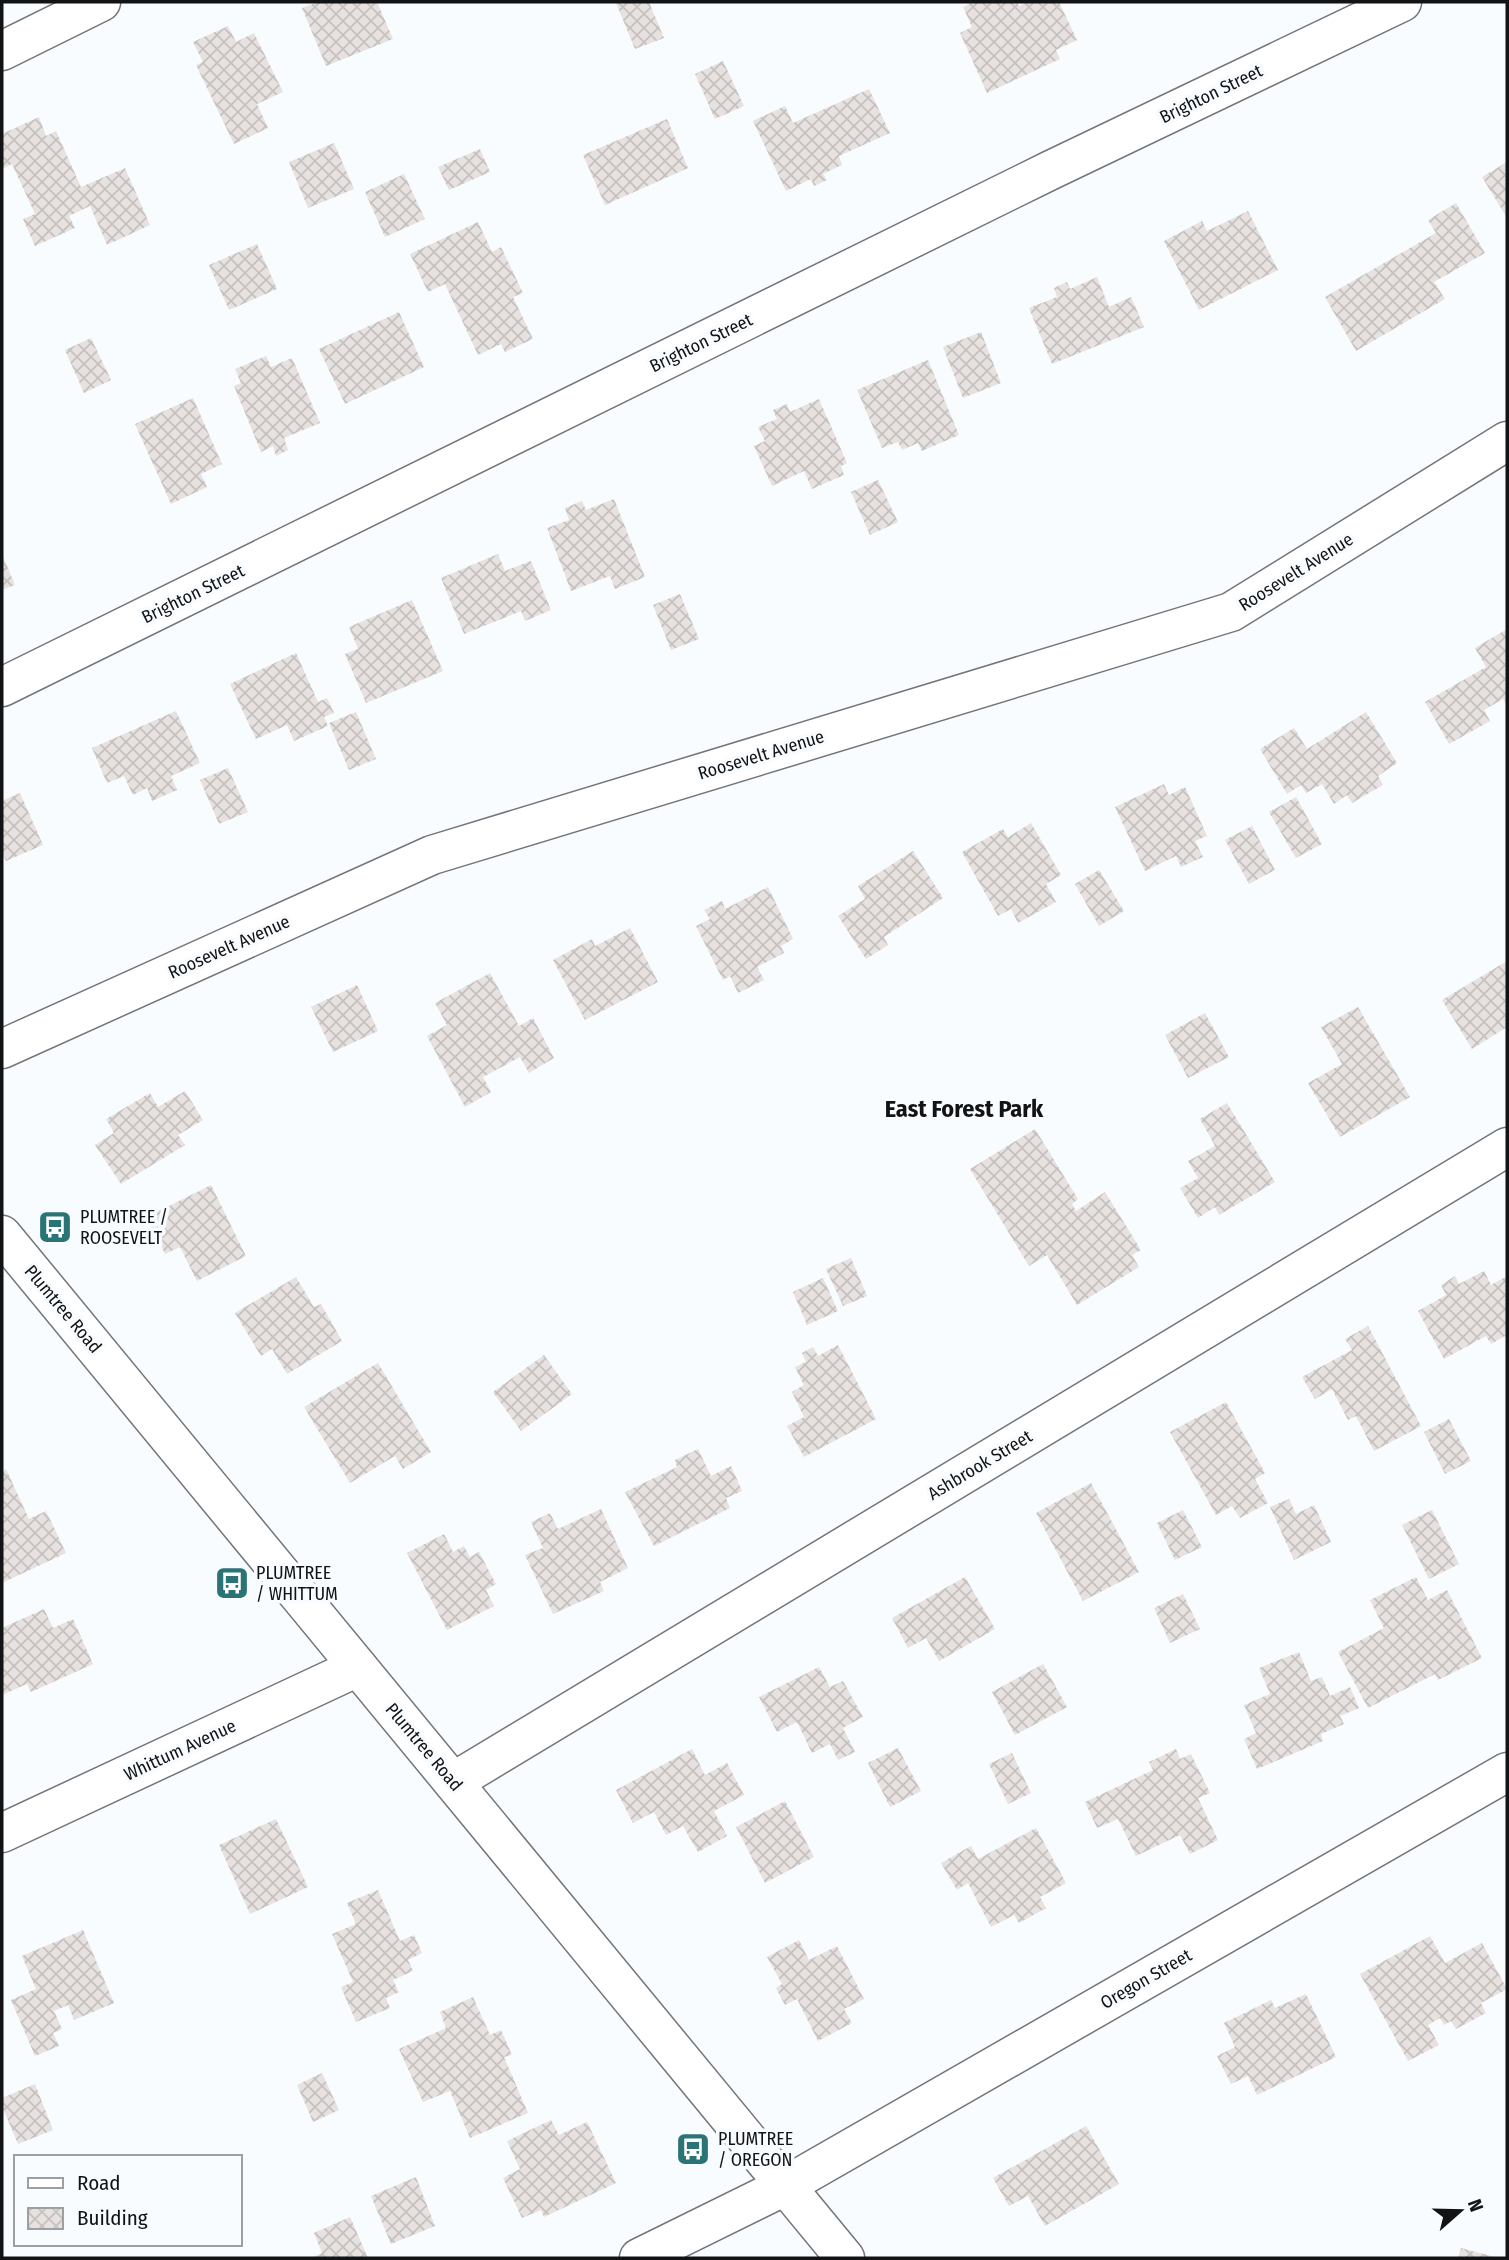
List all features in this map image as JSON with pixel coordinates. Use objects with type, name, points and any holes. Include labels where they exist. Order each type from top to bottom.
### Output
[{"type":"street","points":[[2,51],[101,2]]},
{"type":"street","name":"Brighton Street","points":[[2,687],[1051,170],[1402,2]]},
{"type":"street","name":"Roosevelt Avenue","points":[[2,1049],[432,855],[1231,612],[1507,441]]},
{"type":"street","name":"Ashbrook Street","points":[[453,1782],[1507,1147]]},
{"type":"street","name":"Plumtree Road","points":[[2,1235],[845,2258]]},
{"type":"street","name":"Whittum Avenue","points":[[2,1833],[358,1667]]},
{"type":"street","name":"Oregon Street","points":[[639,2258],[785,2186],[1507,1772]]},
{"type":"building","points":[[318,2],[377,2],[393,39],[326,66],[302,8]]},
{"type":"building","points":[[649,2],[664,38],[635,49],[616,3]]},
{"type":"building","points":[[973,2],[1017,2],[1019,6],[1027,2],[1059,2],[1077,40],[1056,50],[1060,59],[987,93],[960,33],[972,27],[963,7]]},
{"type":"building","points":[[228,26],[236,42],[254,33],[283,92],[257,104],[268,128],[234,144],[196,65],[203,62],[193,42]]},
{"type":"building","points":[[723,61],[744,106],[715,119],[695,74]]},
{"type":"building","points":[[869,89],[890,133],[839,156],[842,165],[823,174],[827,180],[814,186],[811,179],[786,191],[753,121],[785,106],[793,123]]},
{"type":"building","points":[[39,117],[46,136],[56,131],[81,187],[125,168],[150,225],[107,245],[90,206],[69,216],[75,228],[35,246],[23,219],[35,214],[12,164],[2,169],[2,134]]},
{"type":"building","points":[[667,119],[688,168],[605,205],[583,155]]},
{"type":"building","points":[[334,143],[354,189],[308,208],[289,162]]},
{"type":"building","points":[[480,149],[490,172],[449,190],[438,167]]},
{"type":"building","points":[[1507,162],[1507,218],[1482,177]]},
{"type":"building","points":[[404,174],[425,219],[385,237],[365,192]]},
{"type":"building","points":[[1456,203],[1485,253],[1434,282],[1445,299],[1356,351],[1325,297],[1436,233],[1428,220]]},
{"type":"building","points":[[1248,211],[1278,270],[1199,310],[1164,241],[1202,221],[1207,231]]},
{"type":"building","points":[[478,222],[492,252],[501,247],[523,293],[513,297],[533,339],[505,352],[501,344],[478,355],[445,284],[428,292],[410,254]]},
{"type":"building","points":[[257,244],[277,289],[229,310],[209,265]]},
{"type":"building","points":[[1097,277],[1109,307],[1131,297],[1144,327],[1052,364],[1029,308],[1057,297],[1054,288],[1067,282],[1070,289]]},
{"type":"building","points":[[399,312],[424,367],[345,404],[319,349]]},
{"type":"building","points":[[981,332],[1001,383],[963,398],[943,347]]},
{"type":"building","points":[[91,338],[111,380],[84,393],[65,350]]},
{"type":"building","points":[[266,356],[271,367],[292,358],[320,423],[284,438],[288,450],[276,456],[273,446],[261,452],[234,386],[241,383],[235,369]]},
{"type":"building","points":[[928,360],[959,435],[922,451],[918,443],[902,450],[898,442],[882,448],[857,390]]},
{"type":"building","points":[[193,398],[222,464],[201,474],[207,487],[171,504],[135,424]]},
{"type":"building","points":[[819,399],[847,463],[841,466],[844,475],[812,489],[804,471],[772,486],[754,446],[765,441],[758,427],[777,419],[773,410],[787,404],[790,412]]},
{"type":"building","points":[[878,480],[898,522],[870,535],[851,492]]},
{"type":"building","points":[[614,499],[645,577],[615,589],[610,576],[571,591],[547,528],[569,520],[565,508],[582,501],[586,510]]},
{"type":"building","points":[[2,554],[15,585],[2,590]]},
{"type":"building","points":[[498,554],[505,571],[531,561],[551,610],[525,621],[521,611],[464,634],[441,578]]},
{"type":"building","points":[[680,594],[699,639],[671,650],[653,605]]},
{"type":"building","points":[[412,600],[443,671],[366,703],[345,654],[358,649],[349,627]]},
{"type":"building","points":[[1507,629],[1507,706],[1503,699],[1484,710],[1490,721],[1449,744],[1425,702],[1486,667],[1475,648]]},
{"type":"building","points":[[296,653],[318,702],[327,698],[334,713],[324,717],[328,726],[294,741],[287,725],[256,739],[230,684]]},
{"type":"building","points":[[176,711],[200,763],[171,776],[177,790],[152,801],[147,788],[133,795],[124,776],[107,783],[92,748]]},
{"type":"building","points":[[356,712],[376,759],[349,770],[329,723]]},
{"type":"building","points":[[1366,712],[1397,763],[1378,776],[1383,785],[1352,803],[1347,795],[1334,804],[1322,784],[1306,793],[1301,785],[1287,794],[1260,749],[1294,728],[1307,749]]},
{"type":"building","points":[[228,768],[248,812],[219,824],[200,780]]},
{"type":"building","points":[[1164,784],[1169,795],[1185,787],[1207,836],[1195,841],[1203,857],[1181,867],[1176,856],[1145,871],[1115,807]]},
{"type":"building","points":[[20,793],[43,845],[6,861],[2,853],[2,801]]},
{"type":"building","points":[[1296,797],[1322,844],[1296,858],[1269,812]]},
{"type":"building","points":[[1031,823],[1061,875],[1046,884],[1056,902],[1018,923],[1011,909],[998,916],[962,852],[1003,829],[1008,837]]},
{"type":"building","points":[[1252,826],[1275,870],[1249,884],[1225,840]]},
{"type":"building","points":[[913,851],[943,898],[884,937],[888,945],[866,959],[838,916],[865,899],[858,886]]},
{"type":"building","points":[[1099,870],[1124,911],[1099,926],[1075,884]]},
{"type":"building","points":[[768,887],[793,939],[781,946],[784,953],[757,967],[764,980],[738,993],[730,976],[723,980],[696,926],[710,919],[704,910],[722,901],[725,909]]},
{"type":"building","points":[[630,928],[658,982],[585,1020],[553,960],[592,939],[595,946]]},
{"type":"building","points":[[1507,961],[1507,1027],[1472,1049],[1442,1000]]},
{"type":"building","points":[[490,973],[519,1026],[533,1018],[554,1058],[529,1073],[520,1057],[483,1077],[491,1092],[465,1107],[427,1036],[447,1025],[435,1003]]},
{"type":"building","points":[[357,985],[378,1031],[333,1052],[311,1007]]},
{"type":"building","points":[[1358,1007],[1410,1097],[1340,1137],[1308,1083],[1342,1064],[1321,1027]]},
{"type":"building","points":[[1205,1013],[1229,1057],[1188,1078],[1165,1035]]},
{"type":"building","points":[[185,1091],[203,1120],[178,1135],[185,1145],[121,1184],[95,1145],[114,1133],[106,1119],[150,1093],[158,1107]]},
{"type":"building","points":[[1227,1103],[1275,1182],[1219,1215],[1215,1207],[1198,1218],[1180,1188],[1198,1178],[1188,1161],[1215,1146],[1200,1119]]},
{"type":"building","points":[[1035,1129],[1078,1199],[1072,1204],[1076,1211],[1105,1192],[1141,1250],[1132,1255],[1139,1267],[1077,1305],[1047,1255],[1029,1266],[970,1169]]},
{"type":"building","points":[[211,1185],[246,1256],[197,1281],[180,1247],[165,1254],[147,1217]]},
{"type":"building","points":[[851,1258],[867,1296],[843,1306],[826,1269]]},
{"type":"building","points":[[1484,1271],[1491,1285],[1507,1276],[1507,1335],[1491,1344],[1486,1336],[1444,1359],[1418,1311],[1446,1295],[1441,1285],[1455,1276],[1459,1284]]},
{"type":"building","points":[[296,1277],[314,1307],[321,1304],[342,1341],[287,1374],[272,1349],[261,1356],[235,1313]]},
{"type":"building","points":[[823,1278],[838,1311],[807,1325],[793,1292]]},
{"type":"building","points":[[1368,1326],[1421,1426],[1374,1451],[1356,1416],[1348,1420],[1332,1389],[1315,1399],[1302,1377],[1352,1350],[1345,1339]]},
{"type":"building","points":[[838,1345],[876,1419],[804,1457],[787,1426],[804,1417],[792,1392],[804,1385],[795,1367],[806,1362],[802,1353],[813,1347],[818,1356]]},
{"type":"building","points":[[544,1355],[572,1394],[521,1431],[493,1392]]},
{"type":"building","points":[[378,1363],[431,1452],[403,1469],[395,1456],[350,1483],[304,1407]]},
{"type":"building","points":[[1226,1402],[1265,1473],[1255,1479],[1268,1503],[1240,1518],[1232,1506],[1216,1515],[1170,1432]]},
{"type":"building","points":[[1449,1419],[1471,1461],[1445,1474],[1424,1432]]},
{"type":"building","points":[[698,1449],[711,1476],[731,1466],[742,1491],[726,1498],[730,1508],[654,1546],[625,1492],[677,1467],[675,1460]]},
{"type":"building","points":[[6,1469],[29,1519],[46,1511],[66,1553],[2,1583],[2,1472]]},
{"type":"building","points":[[1091,1483],[1139,1572],[1083,1601],[1036,1513]]},
{"type":"building","points":[[1289,1499],[1296,1514],[1314,1505],[1331,1542],[1294,1560],[1270,1507]]},
{"type":"building","points":[[601,1509],[628,1568],[600,1582],[604,1591],[553,1614],[525,1555],[543,1548],[531,1522],[550,1513],[558,1529]]},
{"type":"building","points":[[1183,1510],[1202,1547],[1175,1560],[1157,1523]]},
{"type":"building","points":[[1432,1510],[1459,1564],[1429,1579],[1402,1525]]},
{"type":"building","points":[[444,1534],[453,1552],[464,1546],[470,1557],[479,1552],[496,1584],[486,1590],[494,1606],[447,1630],[407,1553]]},
{"type":"building","points":[[965,1577],[995,1629],[939,1661],[926,1638],[908,1648],[892,1618]]},
{"type":"building","points":[[1416,1577],[1428,1600],[1447,1590],[1482,1658],[1438,1680],[1435,1674],[1368,1708],[1338,1652],[1384,1628],[1370,1600]]},
{"type":"building","points":[[1183,1594],[1200,1629],[1170,1643],[1154,1608]]},
{"type":"building","points":[[44,1609],[53,1628],[73,1619],[93,1664],[31,1692],[27,1684],[2,1695],[2,1628]]},
{"type":"building","points":[[1299,1652],[1311,1681],[1322,1677],[1330,1696],[1350,1687],[1359,1708],[1340,1716],[1344,1724],[1321,1734],[1323,1741],[1257,1769],[1244,1739],[1256,1733],[1244,1705],[1270,1694],[1259,1668]]},
{"type":"building","points":[[1043,1664],[1067,1707],[1015,1735],[992,1692]]},
{"type":"building","points":[[819,1667],[830,1687],[843,1681],[863,1717],[843,1728],[855,1752],[838,1760],[830,1744],[812,1753],[797,1722],[777,1732],[759,1697]]},
{"type":"building","points":[[898,1748],[921,1791],[890,1807],[868,1763]]},
{"type":"building","points":[[692,1749],[705,1775],[727,1763],[744,1795],[714,1811],[727,1836],[698,1852],[683,1826],[666,1835],[654,1812],[633,1823],[616,1790]]},
{"type":"building","points":[[1176,1749],[1180,1759],[1191,1754],[1210,1793],[1198,1798],[1218,1840],[1190,1854],[1180,1835],[1136,1856],[1118,1819],[1097,1828],[1085,1802],[1153,1770],[1149,1762]]},
{"type":"building","points":[[1012,1753],[1031,1793],[1008,1804],[989,1764]]},
{"type":"building","points":[[785,1801],[814,1857],[765,1883],[736,1827]]},
{"type":"building","points":[[276,1819],[308,1887],[250,1914],[219,1845]]},
{"type":"building","points":[[1036,1828],[1066,1883],[1040,1897],[1046,1908],[1019,1923],[1014,1915],[991,1927],[968,1883],[957,1890],[941,1863],[971,1846],[978,1859]]},
{"type":"building","points":[[378,1890],[400,1941],[414,1935],[422,1953],[408,1960],[413,1971],[393,1980],[399,1992],[386,1998],[390,2008],[356,2022],[341,1987],[353,1982],[332,1934],[356,1924],[347,1903]]},
{"type":"building","points":[[83,1930],[114,2003],[74,2020],[68,2005],[54,2011],[62,2029],[53,2033],[59,2046],[35,2056],[11,2000],[36,1989],[22,1956]]},
{"type":"building","points":[[1430,1936],[1445,1963],[1482,1943],[1507,1989],[1481,2003],[1486,2013],[1456,2029],[1451,2021],[1444,2025],[1440,2018],[1428,2025],[1439,2045],[1408,2061],[1360,1974]]},
{"type":"building","points":[[799,1940],[809,1960],[837,1946],[864,1999],[844,2009],[852,2023],[818,2041],[797,1999],[785,2005],[776,1988],[782,1984],[767,1957]]},
{"type":"building","points":[[1306,1994],[1336,2057],[1257,2095],[1248,2076],[1231,2084],[1217,2056],[1235,2047],[1224,2023],[1271,2000],[1275,2008]]},
{"type":"building","points":[[473,1997],[490,2035],[501,2030],[512,2055],[504,2057],[528,2113],[470,2138],[450,2091],[423,2102],[399,2049],[446,2028],[440,2012]]},
{"type":"building","points":[[322,2073],[339,2110],[313,2122],[297,2085]]},
{"type":"building","points":[[35,2084],[53,2130],[18,2144],[2,2106],[2,2098]]},
{"type":"building","points":[[551,2120],[559,2135],[587,2122],[616,2183],[544,2217],[541,2210],[522,2218],[503,2178],[520,2169],[507,2141]]},
{"type":"building","points":[[1086,2126],[1119,2184],[1045,2226],[1028,2196],[1009,2206],[993,2178]]},
{"type":"building","points":[[416,2177],[435,2226],[391,2244],[371,2196]]},
{"type":"building","points":[[350,2217],[368,2258],[311,2258],[322,2253],[314,2233]]},
{"type":"building","points":[[1461,2248],[1495,2257],[1495,2258],[1458,2258]]},
{"type":"place","name":"PLUMTREE / ROOSEVELT","points":[[55,1227]]},
{"type":"place","name":"PLUMTREE / WHITTUM","points":[[232,1583]]},
{"type":"place","name":"PLUMTREE / OREGON","points":[[693,2149]]},
{"type":"district","name":"East Forest Park","points":[[964,1109]]}]
